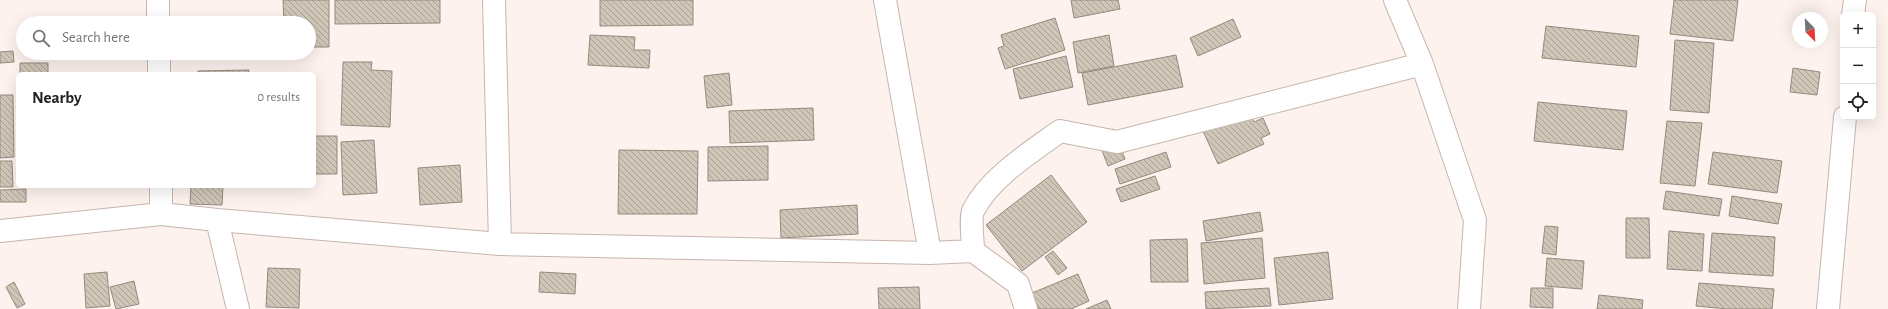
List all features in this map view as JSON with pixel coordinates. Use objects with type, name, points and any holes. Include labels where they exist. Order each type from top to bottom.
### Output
[{"type":"street","points":[[158,0],[158,16]]},
{"type":"street","points":[[494,0],[500,244]]},
{"type":"street","points":[[885,0],[930,253]]},
{"type":"street","points":[[1395,0],[1422,64],[1475,220],[1469,309]]},
{"type":"street","points":[[1853,12],[1855,0]]},
{"type":"street","points":[[159,60],[159,72]]},
{"type":"street","points":[[973,251],[973,212],[990,186],[1021,160],[1060,131],[1118,142],[1422,64]]},
{"type":"street","points":[[1828,309],[1845,120]]},
{"type":"street","points":[[161,188],[161,214]]},
{"type":"street","points":[[0,231],[161,214],[500,244],[930,253],[973,251],[1018,284],[1026,309]]},
{"type":"street","points":[[217,220],[238,309]]},
{"type":"building","points":[[283,0],[329,0],[329,47],[316,47],[316,16],[284,16]]},
{"type":"building","points":[[335,0],[440,0],[440,23],[335,24]]},
{"type":"building","points":[[600,0],[693,0],[693,25],[600,26]]},
{"type":"building","points":[[1071,0],[1118,0],[1120,9],[1074,18]]},
{"type":"building","points":[[1674,0],[1738,0],[1733,41],[1670,34]]},
{"type":"building","points":[[1055,18],[1065,50],[1005,69],[998,48],[1004,46],[1001,35]]},
{"type":"building","points":[[1233,19],[1241,37],[1198,56],[1190,38]]},
{"type":"building","points":[[1546,26],[1639,36],[1636,67],[1542,58]]},
{"type":"building","points":[[590,35],[635,37],[634,50],[650,50],[649,68],[588,65]]},
{"type":"building","points":[[1109,35],[1114,66],[1078,73],[1073,42]]},
{"type":"building","points":[[1675,40],[1714,43],[1709,113],[1670,110]]},
{"type":"building","points":[[13,51],[14,62],[0,63],[0,52]]},
{"type":"building","points":[[1176,55],[1183,87],[1088,105],[1082,73]]},
{"type":"building","points":[[1066,56],[1073,87],[1020,99],[1013,69]]},
{"type":"building","points":[[343,62],[372,62],[371,70],[392,71],[390,127],[341,125]]},
{"type":"building","points":[[20,63],[48,63],[48,72],[20,72]]},
{"type":"building","points":[[1793,68],[1820,72],[1817,95],[1790,92]]},
{"type":"building","points":[[249,70],[249,72],[198,72]]},
{"type":"building","points":[[729,73],[732,105],[707,108],[704,76]]},
{"type":"building","points":[[0,95],[13,95],[14,157],[0,158]]},
{"type":"building","points":[[1538,102],[1627,111],[1623,150],[1534,141]]},
{"type":"building","points":[[813,108],[814,140],[730,143],[729,111]]},
{"type":"building","points":[[1249,111],[1254,122],[1263,118],[1270,134],[1261,138],[1264,144],[1218,164],[1203,131]]},
{"type":"building","points":[[1667,121],[1702,123],[1695,186],[1660,183]]},
{"type":"building","points":[[1113,129],[1125,159],[1108,166],[1096,135]]},
{"type":"building","points":[[316,136],[337,136],[337,174],[316,174]]},
{"type":"building","points":[[374,140],[377,193],[343,195],[341,142]]},
{"type":"building","points":[[768,146],[768,180],[708,181],[708,147]]},
{"type":"building","points":[[619,150],[698,151],[697,214],[618,214]]},
{"type":"building","points":[[1166,152],[1171,167],[1120,184],[1115,169]]},
{"type":"building","points":[[1713,152],[1782,161],[1777,193],[1708,184]]},
{"type":"building","points":[[0,161],[12,161],[13,187],[0,187]]},
{"type":"building","points":[[460,165],[462,202],[420,205],[418,168]]},
{"type":"building","points":[[1051,175],[1087,222],[1022,271],[986,225]]},
{"type":"building","points":[[1155,176],[1160,189],[1121,202],[1116,189]]},
{"type":"building","points":[[191,188],[223,188],[222,205],[190,204]]},
{"type":"building","points":[[26,189],[26,202],[0,202],[0,190]]},
{"type":"building","points":[[1666,191],[1722,199],[1719,216],[1663,209]]},
{"type":"building","points":[[1732,196],[1782,204],[1778,224],[1729,216]]},
{"type":"building","points":[[857,205],[858,234],[781,238],[780,210]]},
{"type":"building","points":[[1260,212],[1263,231],[1206,241],[1203,221]]},
{"type":"building","points":[[1626,218],[1649,218],[1650,258],[1626,258]]},
{"type":"building","points":[[1545,226],[1558,227],[1556,255],[1542,253]]},
{"type":"building","points":[[1669,231],[1704,234],[1702,271],[1667,269]]},
{"type":"building","points":[[1712,233],[1775,237],[1773,276],[1709,272]]},
{"type":"building","points":[[1262,238],[1265,278],[1204,284],[1201,243]]},
{"type":"building","points":[[1187,239],[1188,282],[1151,282],[1150,240]]},
{"type":"building","points":[[1053,251],[1067,268],[1058,275],[1045,257]]},
{"type":"building","points":[[1328,252],[1333,299],[1279,305],[1274,258]]},
{"type":"building","points":[[1547,258],[1584,261],[1582,289],[1545,286]]},
{"type":"building","points":[[268,268],[300,269],[299,308],[266,307]]},
{"type":"building","points":[[107,272],[110,306],[86,308],[84,274]]},
{"type":"building","points":[[540,272],[576,274],[575,294],[539,292]]},
{"type":"building","points":[[1078,274],[1089,301],[1071,309],[1039,309],[1032,293]]},
{"type":"building","points":[[134,281],[139,304],[116,309],[110,287]]},
{"type":"building","points":[[14,282],[25,304],[17,308],[6,287]]},
{"type":"building","points":[[1699,283],[1774,289],[1772,309],[1727,309],[1696,306]]},
{"type":"building","points":[[919,287],[920,309],[879,309],[878,288]]},
{"type":"building","points":[[1269,288],[1271,306],[1206,309],[1205,292]]},
{"type":"building","points":[[1531,288],[1553,288],[1553,308],[1530,307]]},
{"type":"building","points":[[1599,295],[1643,300],[1642,309],[1597,309]]},
{"type":"building","points":[[1107,300],[1111,309],[1086,309]]}]
